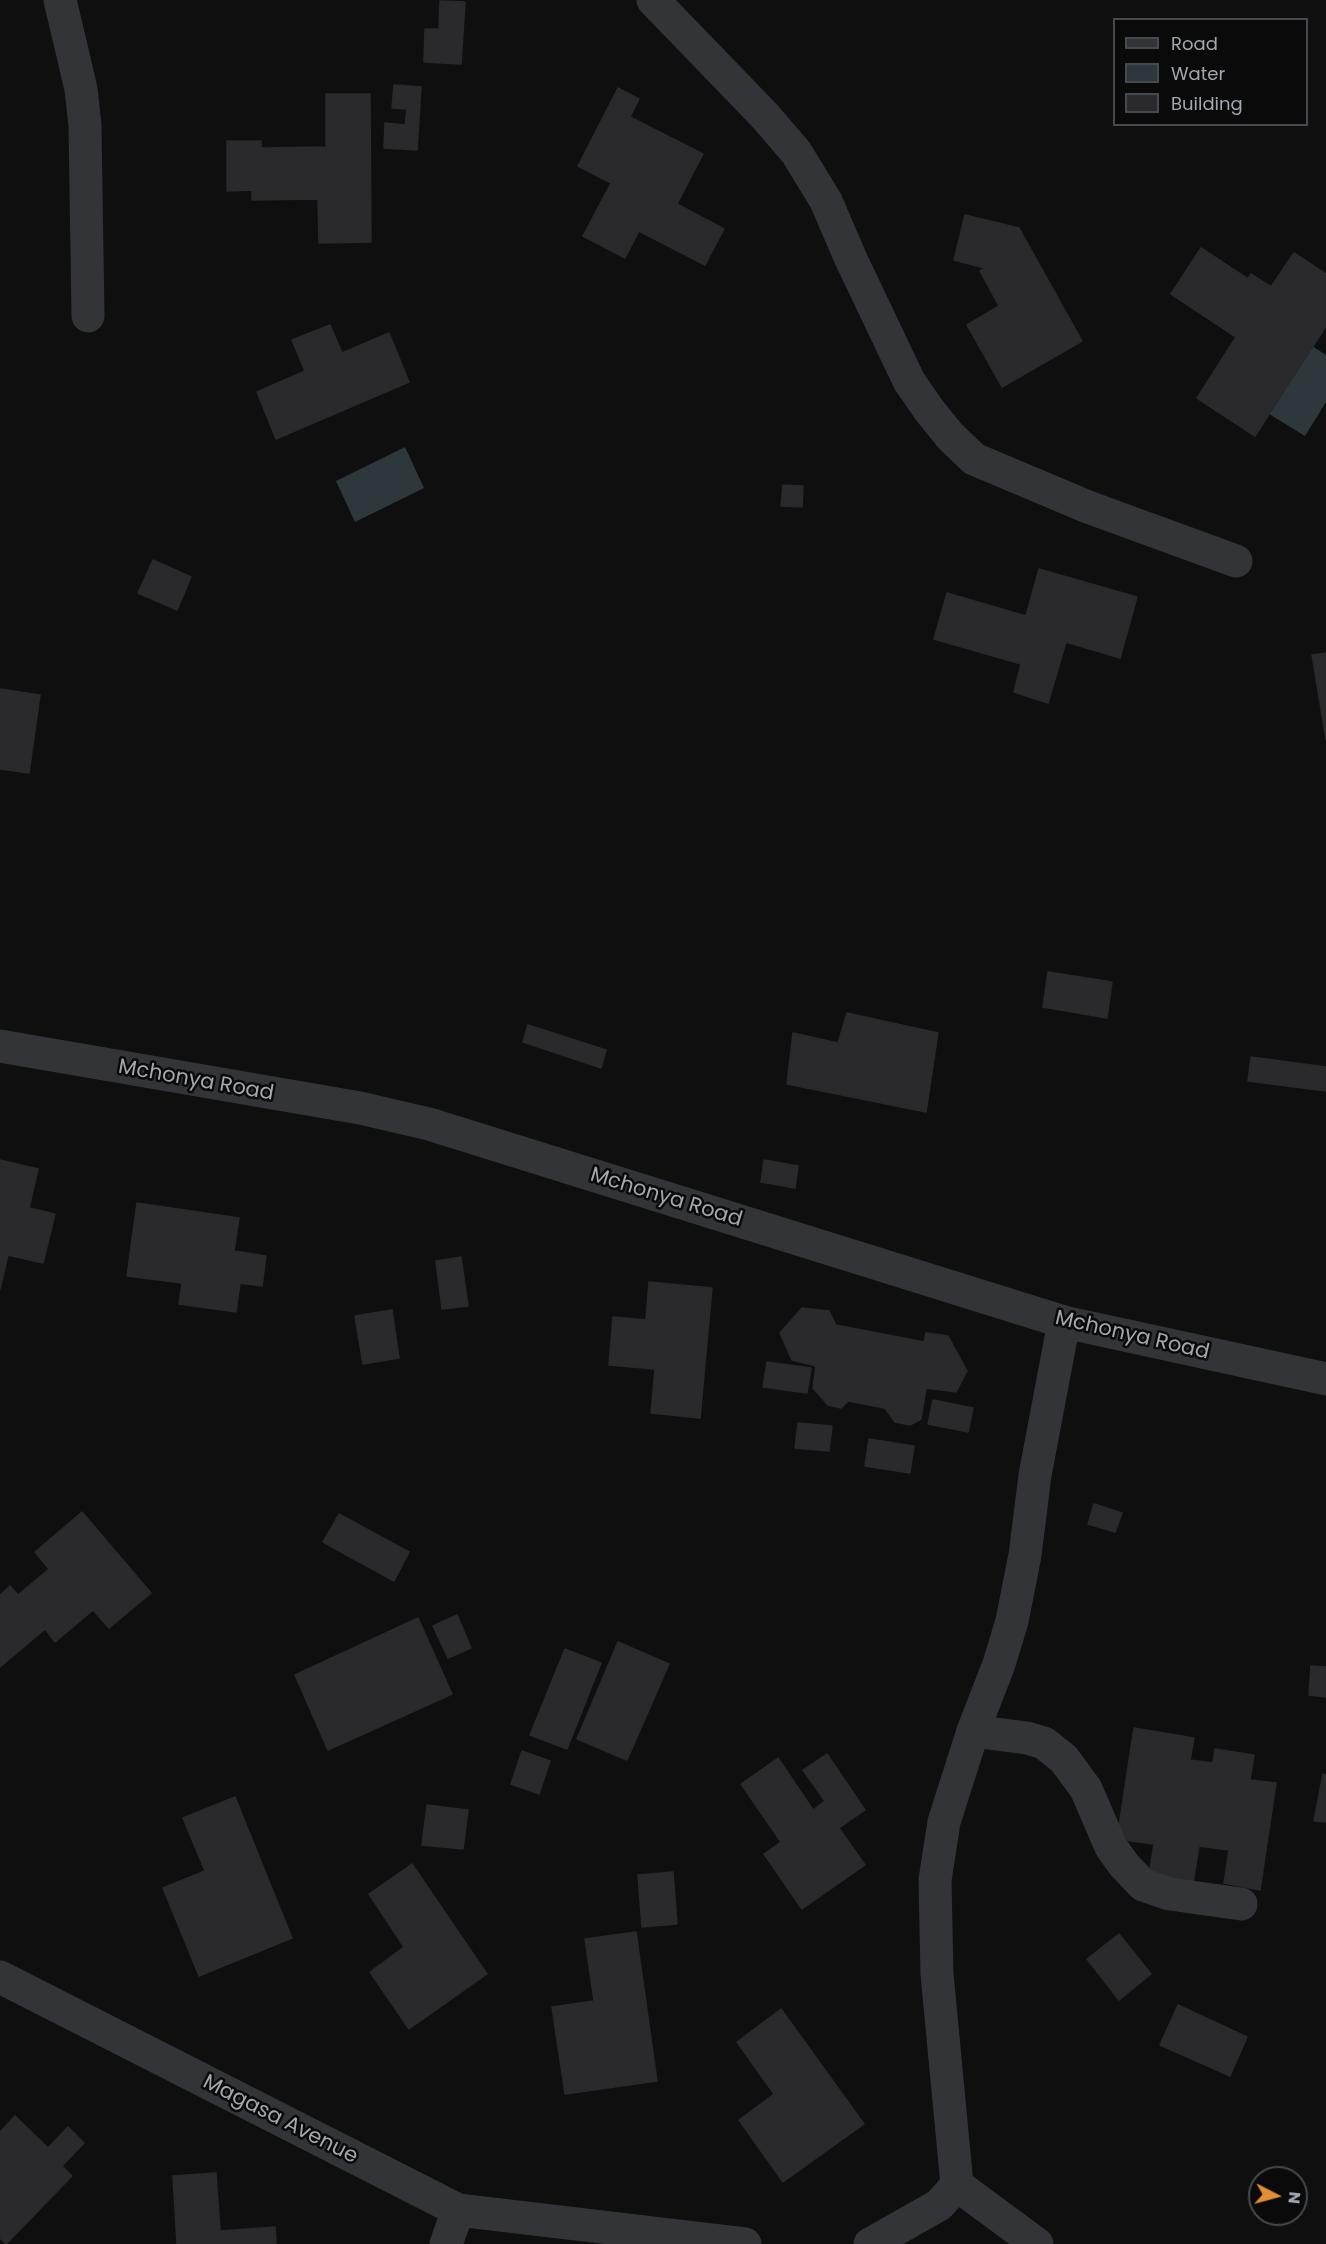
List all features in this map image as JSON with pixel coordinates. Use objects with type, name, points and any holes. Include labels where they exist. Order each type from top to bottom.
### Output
[{"type":"street","points":[[60,0],[81,88],[84,116],[88,316]]},
{"type":"street","points":[[653,0],[796,152],[826,201],[909,381],[929,411],[950,436],[974,459],[1088,507],[1236,561]]},
{"type":"street","name":"Mchonya Road","points":[[0,1046],[360,1108],[429,1124],[1064,1322],[1326,1379]]},
{"type":"street","points":[[870,2244],[939,2205],[957,2185],[937,1974],[935,1880],[944,1822],[1012,1621],[1025,1555],[1035,1475],[1064,1322]]},
{"type":"street","points":[[973,1731],[1036,1740],[1044,1743],[1064,1759],[1086,1789],[1112,1847],[1124,1865],[1143,1885],[1170,1894],[1241,1904]]},
{"type":"street","name":"Magasa Avenue","points":[[0,1977],[458,2210],[745,2244]]},
{"type":"street","points":[[957,2185],[1037,2244]]},
{"type":"street","points":[[446,2244],[458,2210]]},
{"type":"water","points":[[1312,346],[1326,355],[1326,402],[1305,436],[1269,414]]},
{"type":"water","points":[[405,447],[424,488],[355,522],[336,481]]},
{"type":"building","points":[[440,1],[465,2],[461,64],[424,62],[425,29],[439,29]]},
{"type":"building","points":[[394,85],[421,87],[417,150],[384,148],[385,123],[405,125],[407,109],[392,108]]},
{"type":"building","points":[[618,88],[639,99],[630,117],[703,154],[677,204],[724,229],[705,265],[639,231],[625,258],[583,236],[611,183],[578,166]]},
{"type":"building","points":[[326,94],[370,94],[371,242],[319,243],[318,199],[252,200],[252,190],[227,191],[227,141],[261,141],[261,148],[326,147]]},
{"type":"building","points":[[965,215],[1019,228],[1082,341],[1002,387],[967,325],[999,306],[980,271],[985,268],[954,260]]},
{"type":"building","points":[[1201,248],[1248,279],[1251,274],[1271,287],[1294,253],[1326,274],[1326,326],[1255,436],[1197,398],[1236,337],[1171,294]]},
{"type":"building","points":[[330,325],[342,353],[389,333],[409,382],[276,439],[257,392],[305,371],[292,340]]},
{"type":"building","points":[[783,485],[803,486],[802,507],[781,506]]},
{"type":"building","points":[[153,560],[191,577],[177,610],[138,593]]},
{"type":"building","points":[[1039,569],[1137,597],[1120,658],[1066,642],[1048,703],[1014,692],[1021,664],[934,639],[947,593],[1026,616]]},
{"type":"building","points":[[1326,653],[1326,739],[1312,655]]},
{"type":"building","points":[[0,689],[40,695],[29,773],[0,769]]},
{"type":"building","points":[[1048,972],[1112,982],[1107,1018],[1043,1007]]},
{"type":"building","points":[[847,1013],[938,1033],[926,1112],[787,1084],[793,1033],[838,1043]]},
{"type":"building","points":[[528,1025],[606,1050],[601,1068],[523,1042]]},
{"type":"building","points":[[1251,1057],[1326,1067],[1326,1091],[1248,1081]]},
{"type":"building","points":[[0,1160],[38,1169],[29,1208],[55,1214],[43,1263],[8,1255],[0,1289]]},
{"type":"building","points":[[764,1160],[798,1166],[795,1188],[761,1182]]},
{"type":"building","points":[[137,1203],[239,1218],[234,1251],[266,1256],[262,1286],[240,1283],[236,1312],[179,1304],[182,1283],[127,1276]]},
{"type":"building","points":[[461,1257],[468,1306],[442,1309],[436,1261]]},
{"type":"building","points":[[649,1282],[712,1288],[700,1418],[651,1413],[655,1369],[609,1365],[613,1317],[646,1320]]},
{"type":"building","points":[[802,1308],[829,1311],[836,1325],[924,1342],[926,1333],[948,1336],[967,1371],[956,1392],[926,1388],[921,1419],[910,1425],[895,1422],[885,1408],[848,1401],[841,1408],[828,1405],[813,1388],[816,1366],[792,1360],[780,1333]]},
{"type":"building","points":[[392,1310],[399,1358],[363,1364],[355,1316]]},
{"type":"building","points":[[767,1362],[811,1368],[807,1393],[763,1387]]},
{"type":"building","points":[[933,1400],[973,1408],[968,1432],[928,1424]]},
{"type":"building","points":[[798,1423],[832,1426],[829,1451],[795,1448]]},
{"type":"building","points":[[869,1439],[914,1446],[910,1473],[865,1466]]},
{"type":"building","points":[[1094,1504],[1122,1513],[1115,1532],[1088,1524]]},
{"type":"building","points":[[82,1512],[151,1593],[109,1628],[93,1610],[55,1642],[45,1629],[0,1667],[0,1595],[10,1586],[18,1595],[49,1569],[35,1552]]},
{"type":"building","points":[[339,1514],[409,1552],[394,1581],[323,1542]]},
{"type":"building","points":[[457,1615],[471,1648],[448,1658],[433,1626]]},
{"type":"building","points":[[418,1618],[452,1694],[328,1750],[295,1675]]},
{"type":"building","points":[[618,1642],[669,1664],[627,1760],[577,1739]]},
{"type":"building","points":[[565,1649],[601,1663],[567,1749],[530,1735]]},
{"type":"building","points":[[1311,1666],[1326,1667],[1326,1697],[1309,1695]]},
{"type":"building","points":[[1134,1728],[1194,1738],[1190,1760],[1213,1763],[1215,1749],[1254,1755],[1250,1780],[1276,1783],[1260,1890],[1224,1883],[1229,1850],[1199,1846],[1193,1883],[1149,1876],[1154,1844],[1117,1839]]},
{"type":"building","points":[[522,1751],[550,1761],[539,1794],[511,1784]]},
{"type":"building","points":[[827,1754],[865,1810],[839,1828],[865,1865],[802,1909],[764,1854],[781,1842],[741,1784],[778,1758],[813,1810],[825,1801],[803,1770]]},
{"type":"building","points":[[1323,1774],[1326,1775],[1326,1822],[1314,1821]]},
{"type":"building","points":[[235,1797],[292,1938],[199,1976],[163,1888],[205,1871],[183,1818]]},
{"type":"building","points":[[427,1805],[468,1810],[463,1849],[422,1845]]},
{"type":"building","points":[[412,1864],[487,1974],[409,2029],[370,1972],[404,1947],[369,1894]]},
{"type":"building","points":[[673,1872],[677,1924],[642,1927],[638,1875]]},
{"type":"building","points":[[636,1932],[657,2081],[565,2094],[552,2007],[594,2001],[585,1939]]},
{"type":"building","points":[[1119,1934],[1151,1974],[1119,2000],[1087,1959]]},
{"type":"building","points":[[1178,2005],[1247,2037],[1230,2076],[1160,2045]]},
{"type":"building","points":[[781,2009],[864,2124],[783,2182],[739,2120],[774,2094],[737,2042]]},
{"type":"building","points":[[15,2116],[48,2148],[68,2127],[84,2143],[62,2166],[72,2176],[6,2244],[0,2238],[0,2132]]},
{"type":"building","points":[[216,2173],[220,2231],[275,2227],[276,2244],[177,2244],[173,2176]]}]
